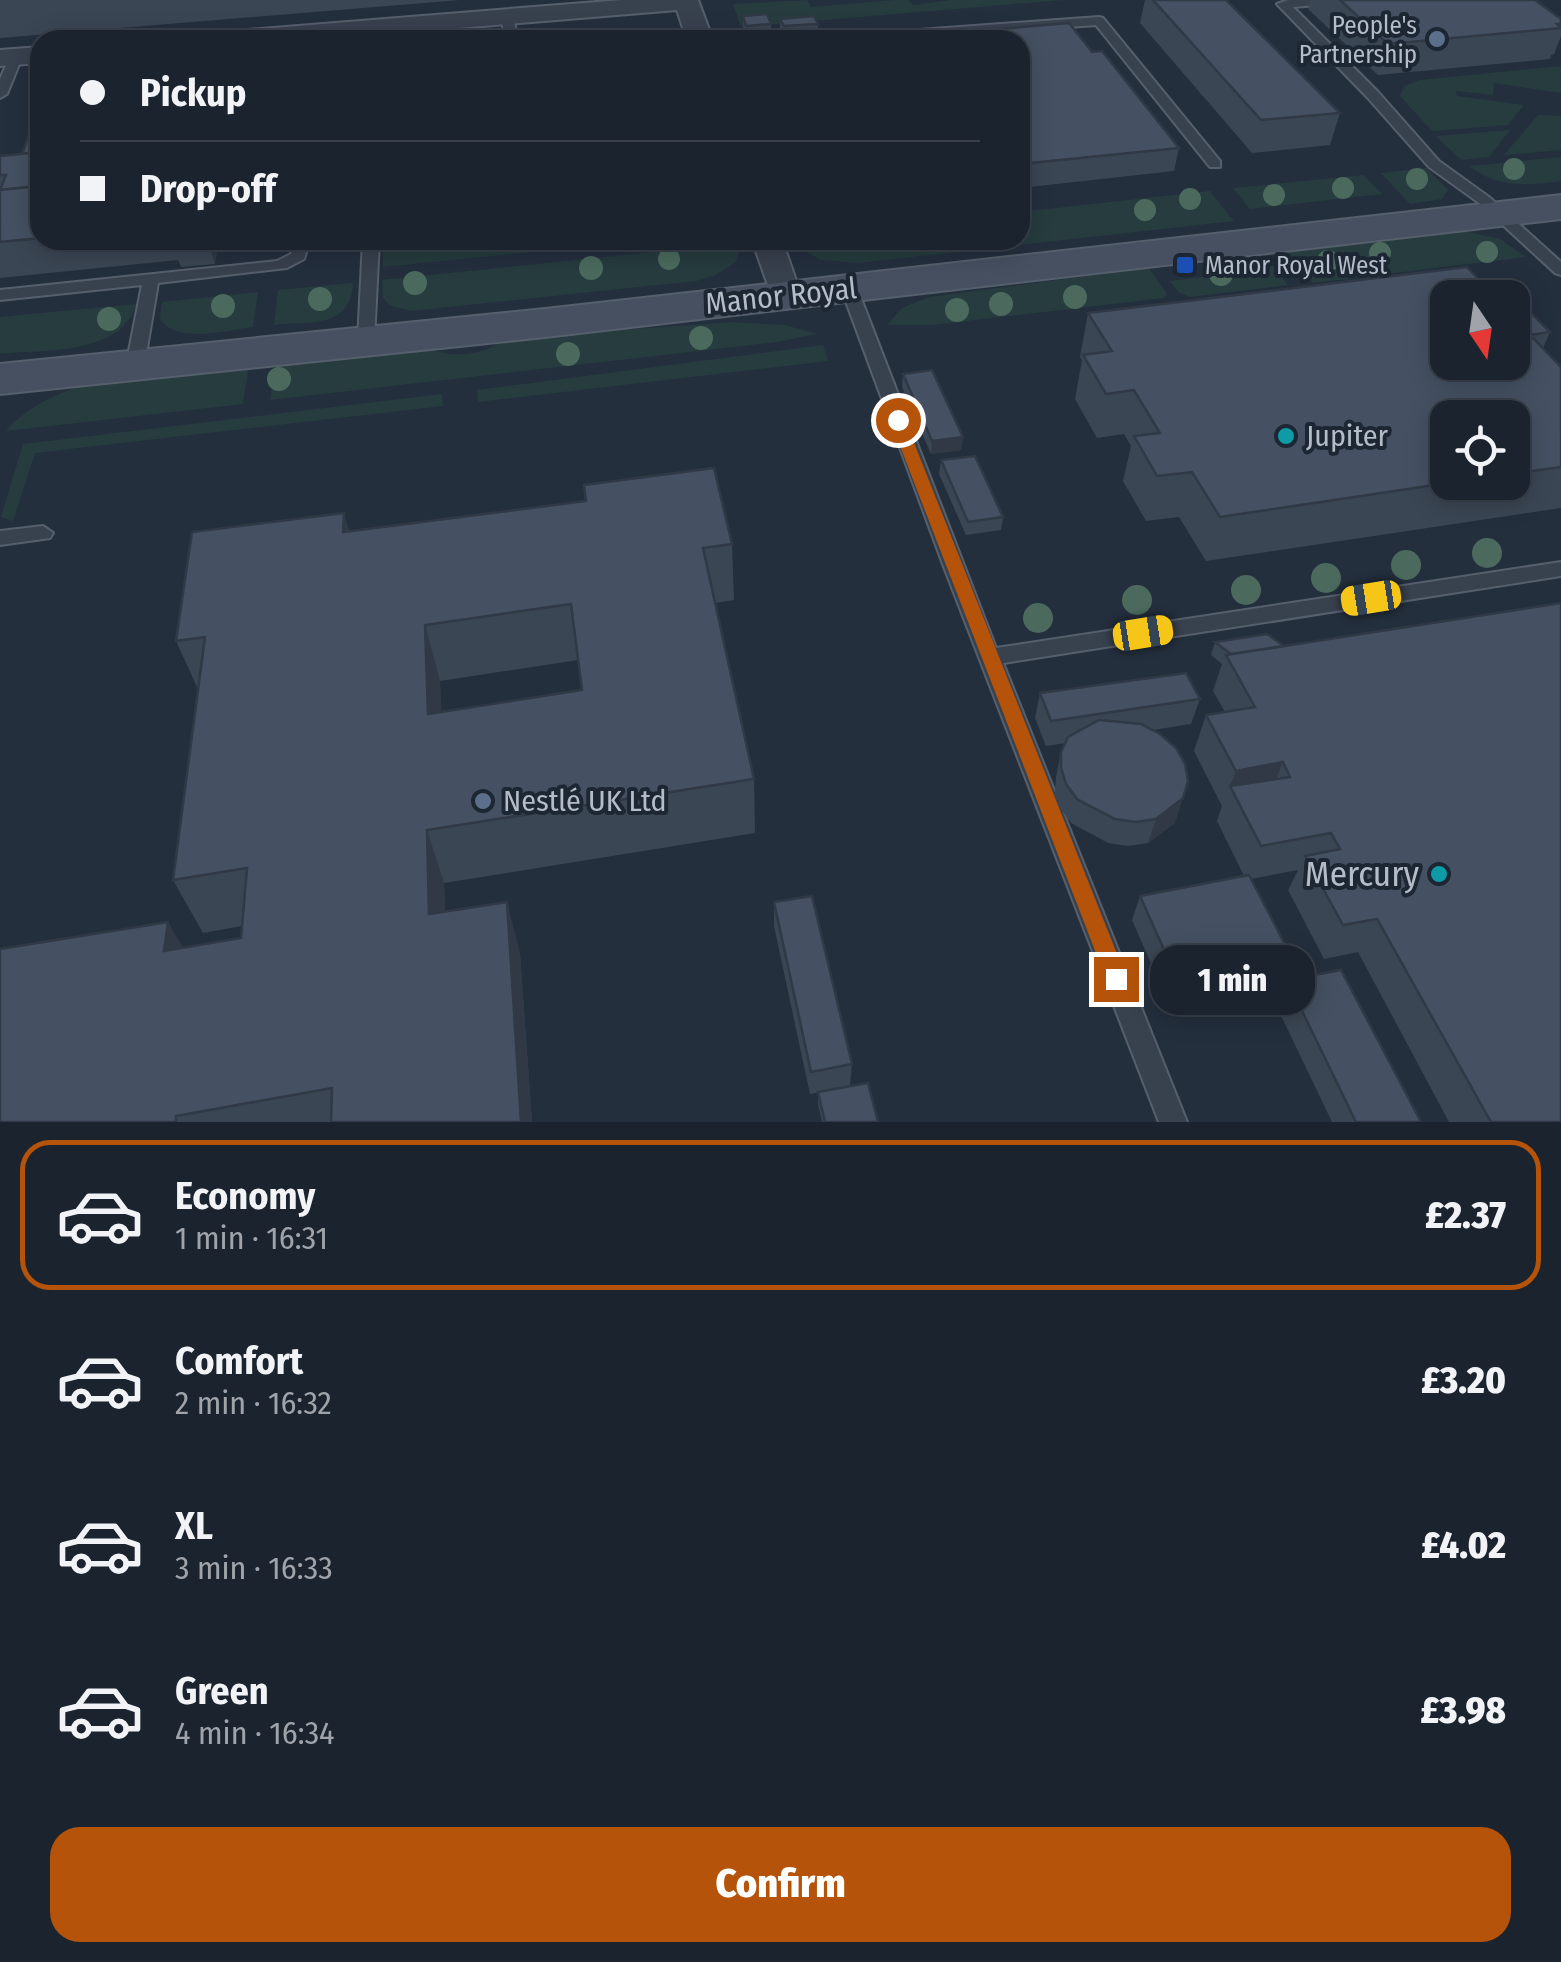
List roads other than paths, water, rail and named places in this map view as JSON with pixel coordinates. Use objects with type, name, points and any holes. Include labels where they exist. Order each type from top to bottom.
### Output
[{"type":"street","points":[[461,30],[509,28],[690,1],[697,30]]},
{"type":"street","name":"Manor Royal","points":[[0,379],[1561,207]]},
{"type":"street","points":[[770,250],[785,295]]},
{"type":"lane","points":[[1331,0],[1282,4],[1374,95],[1434,164],[1500,214],[1561,270]]},
{"type":"lane","points":[[983,30],[1099,20],[1215,164]]},
{"type":"lane","points":[[0,94],[18,56]]},
{"type":"lane","points":[[0,295],[281,265],[298,256],[300,250]]},
{"type":"lane","points":[[366,340],[370,250]]},
{"type":"lane","points":[[135,366],[152,280]]},
{"type":"lane","points":[[849,288],[989,657],[1173,1122]]},
{"type":"lane","points":[[0,538],[42,533]]},
{"type":"lane","points":[[989,657],[1561,569]]},
{"type":"place","name":"People's Partnership","points":[[1437,39]]},
{"type":"place","name":"Manor Royal West","points":[[1185,265]]},
{"type":"place","name":"Jupiter","points":[[1286,436]]},
{"type":"place","name":"Nestlé UK Ltd","points":[[483,801]]},
{"type":"place","name":"Mercury","points":[[1439,874]]}]
